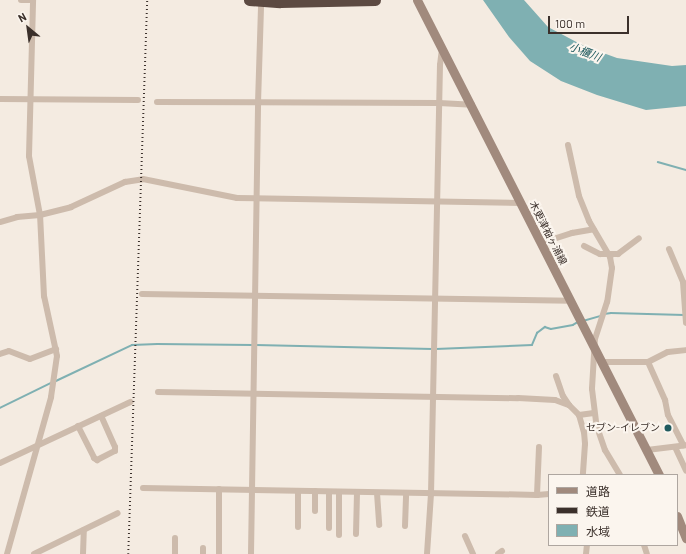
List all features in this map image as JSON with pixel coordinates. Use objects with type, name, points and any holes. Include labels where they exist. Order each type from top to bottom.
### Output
[{"type":"highway","points":[[249,0],[280,2],[376,0]]},
{"type":"main road","name":"木更津袖ヶ浦線","points":[[417,0],[472,105],[658,474]]},
{"type":"main road","points":[[681,520],[686,538]]},
{"type":"street","points":[[7,554],[51,397],[57,356],[44,296],[40,215],[29,156],[33,0],[21,0]]},
{"type":"street","points":[[251,554],[258,199],[258,104],[261,6]]},
{"type":"street","points":[[427,554],[431,494],[439,103],[442,47]]},
{"type":"street","points":[[0,99],[138,100]]},
{"type":"street","points":[[157,102],[258,104],[439,103],[472,105]]},
{"type":"street","points":[[568,145],[579,196],[594,229],[609,255],[612,268],[607,302],[595,338],[592,389],[594,413],[606,450],[619,474]]},
{"type":"street","points":[[0,222],[17,217],[40,215],[71,207],[103,191],[136,179],[143,179],[238,198],[521,203]]},
{"type":"street","points":[[541,242],[572,233],[594,229]]},
{"type":"street","points":[[584,246],[600,254],[618,254],[639,238]]},
{"type":"street","points":[[669,249],[684,282],[686,323]]},
{"type":"street","points":[[142,294],[570,301]]},
{"type":"street","points":[[0,354],[9,351],[30,359],[56,348]]},
{"type":"street","points":[[601,362],[648,362],[668,352],[686,350]]},
{"type":"street","points":[[646,450],[685,445],[668,415],[665,400],[648,362]]},
{"type":"street","points":[[556,376],[563,396],[578,415],[584,432],[585,444],[583,474]]},
{"type":"street","points":[[158,392],[541,399],[569,405]]},
{"type":"street","points":[[0,463],[130,402]]},
{"type":"street","points":[[578,415],[594,413]]},
{"type":"street","points":[[78,426],[94,458],[97,460],[115,451],[115,447],[101,416]]},
{"type":"street","points":[[537,495],[539,447]]},
{"type":"street","points":[[675,447],[686,471]]},
{"type":"street","points":[[143,488],[431,494],[548,494]]},
{"type":"street","points":[[219,489],[219,554]]},
{"type":"street","points":[[298,491],[298,527]]},
{"type":"street","points":[[315,492],[315,511]]},
{"type":"street","points":[[329,492],[329,528]]},
{"type":"street","points":[[339,492],[339,535]]},
{"type":"street","points":[[356,492],[356,534]]},
{"type":"street","points":[[377,493],[379,525]]},
{"type":"street","points":[[405,526],[406,493]]},
{"type":"street","points":[[34,554],[49,551],[84,530],[118,513]]},
{"type":"street","points":[[83,554],[84,530]]},
{"type":"street","points":[[465,536],[473,554]]},
{"type":"street","points":[[175,538],[175,554]]},
{"type":"water","name":"小櫃川","points":[[483,0],[524,0],[548,27],[584,46],[617,58],[672,66],[686,65],[686,106],[646,110],[597,95],[561,81],[530,61],[509,37]]},
{"type":"waterway","points":[[658,162],[686,170]]},
{"type":"waterway","points":[[604,314],[684,315]]},
{"type":"waterway","points":[[583,321],[601,316]]},
{"type":"waterway","points":[[436,349],[532,345],[537,333],[545,327],[551,329],[573,325],[578,322]]},
{"type":"waterway","points":[[56,381],[132,345],[252,345]]},
{"type":"waterway","points":[[256,345],[432,349]]},
{"type":"waterway","points":[[0,408],[51,383]]},
{"type":"railway","points":[[128,554],[147,0]]},
{"type":"place","name":"セブン-イレブン","points":[[668,428]]}]
